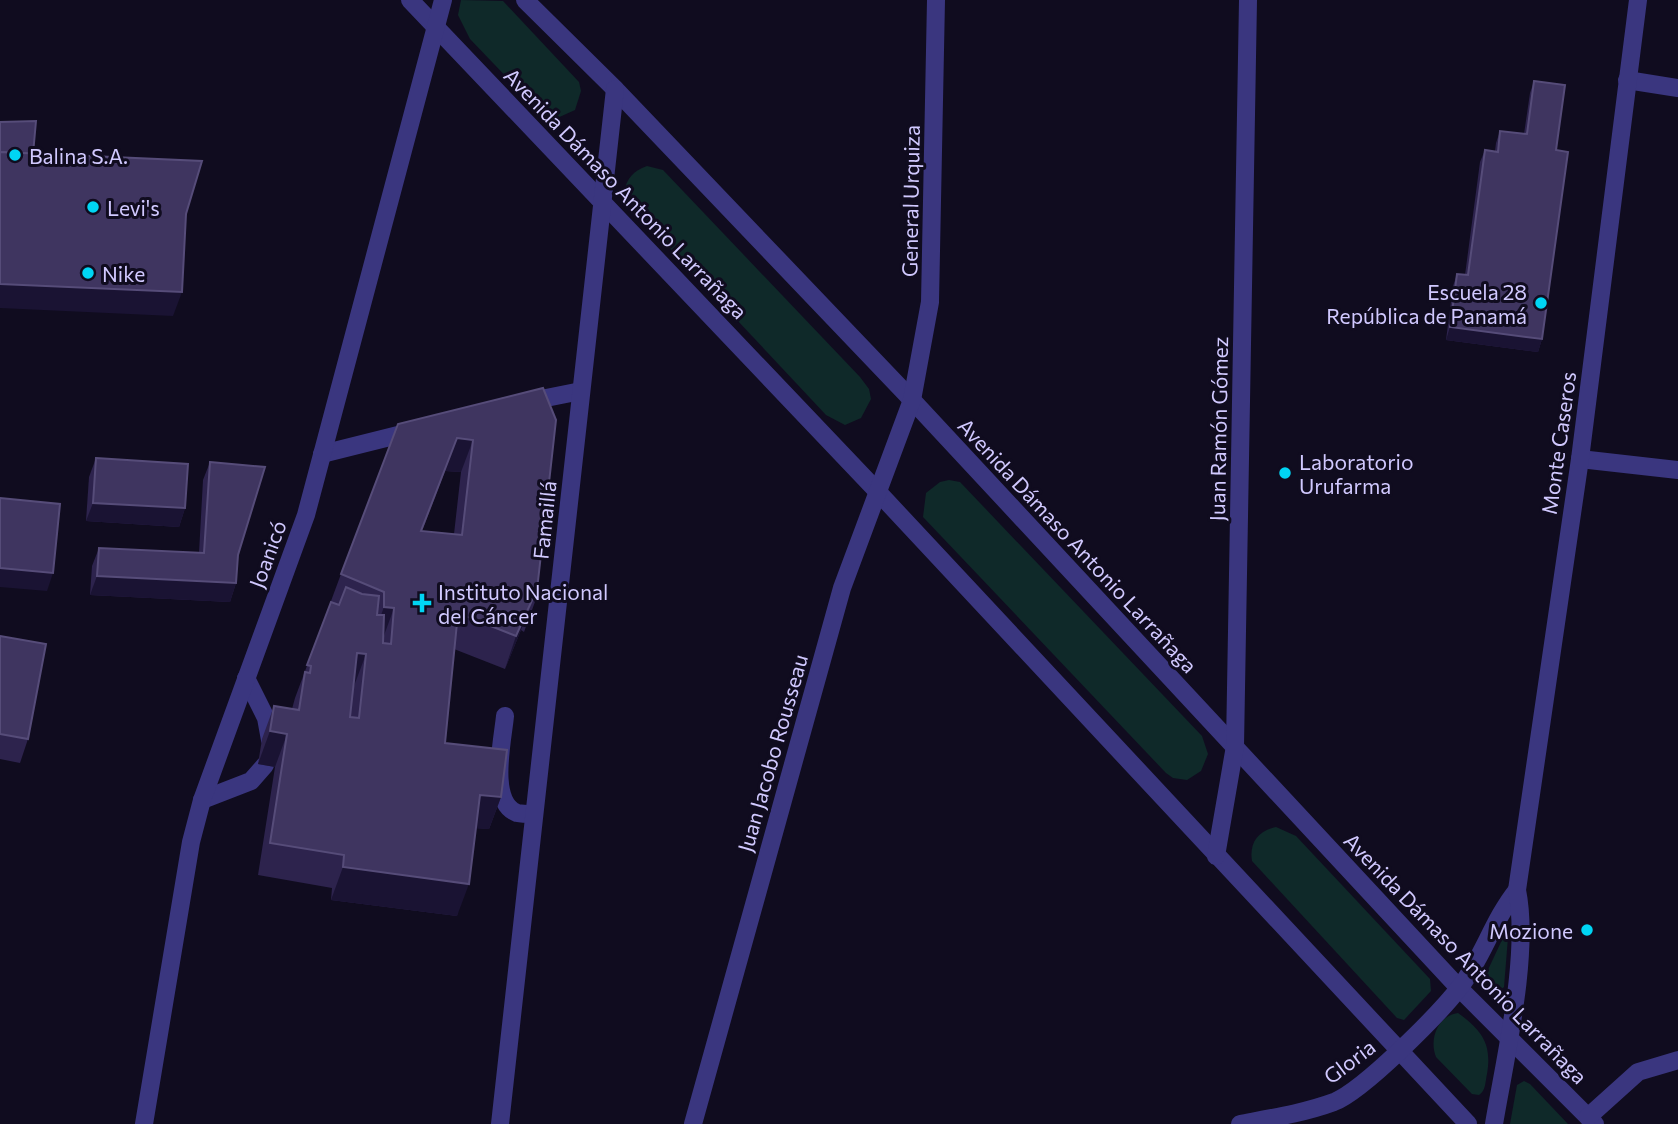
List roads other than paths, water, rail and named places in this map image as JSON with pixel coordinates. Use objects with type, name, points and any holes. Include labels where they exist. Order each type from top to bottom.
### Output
[{"type":"street","name":"Avenida Dámaso Antonio Larrañaga","points":[[411,0],[877,491],[1397,1052],[1468,1124]]},
{"type":"street","name":"Joanicó","points":[[144,1124],[191,842],[202,800],[306,515],[443,0]]},
{"type":"street","name":"Avenida Dámaso Antonio Larrañaga","points":[[525,0],[615,89],[912,400],[1460,988],[1592,1120]]},
{"type":"street","name":"General Urquiza","points":[[912,400],[930,302],[936,0]]},
{"type":"street","name":"Juan Ramón Gómez","points":[[1216,856],[1235,746],[1248,0]]},
{"type":"street","name":"Monte Caseros","points":[[1494,1124],[1509,1039],[1522,916],[1517,890],[1580,459],[1638,0]]},
{"type":"street","points":[[1627,80],[1678,88]]},
{"type":"street","name":"Famaillá","points":[[500,1124],[615,89]]},
{"type":"street","points":[[511,405],[581,391]]},
{"type":"street","name":"Juan Jacobo Rousseau","points":[[693,1124],[842,588],[912,400]]},
{"type":"street","points":[[322,454],[431,426]]},
{"type":"street","points":[[1580,459],[1678,470]]},
{"type":"street","points":[[246,678],[266,718],[270,740]]},
{"type":"street","points":[[505,716],[499,786],[503,798],[513,810],[534,814]]},
{"type":"street","points":[[202,800],[251,780],[265,765]]},
{"type":"street","name":"Monte Caseros","points":[[1460,988],[1485,947],[1504,906],[1517,890]]},
{"type":"street","name":"Gloria","points":[[1240,1124],[1305,1111],[1337,1101],[1367,1081],[1460,988]]},
{"type":"street","points":[[1592,1120],[1638,1072],[1678,1060]]},
{"type":"place","name":"Balina S.A.","points":[[15,155]]},
{"type":"place","name":"Levi's","points":[[93,207]]},
{"type":"place","name":"Nike","points":[[88,273]]},
{"type":"place","name":"Escuela 28 República de Panamá","points":[[1541,303]]},
{"type":"place","name":"Laboratorio Urufarma","points":[[1285,473]]},
{"type":"place","name":"Instituto Nacional del Cáncer","points":[[422,603]]},
{"type":"place","name":"Mozione","points":[[1587,930]]}]
